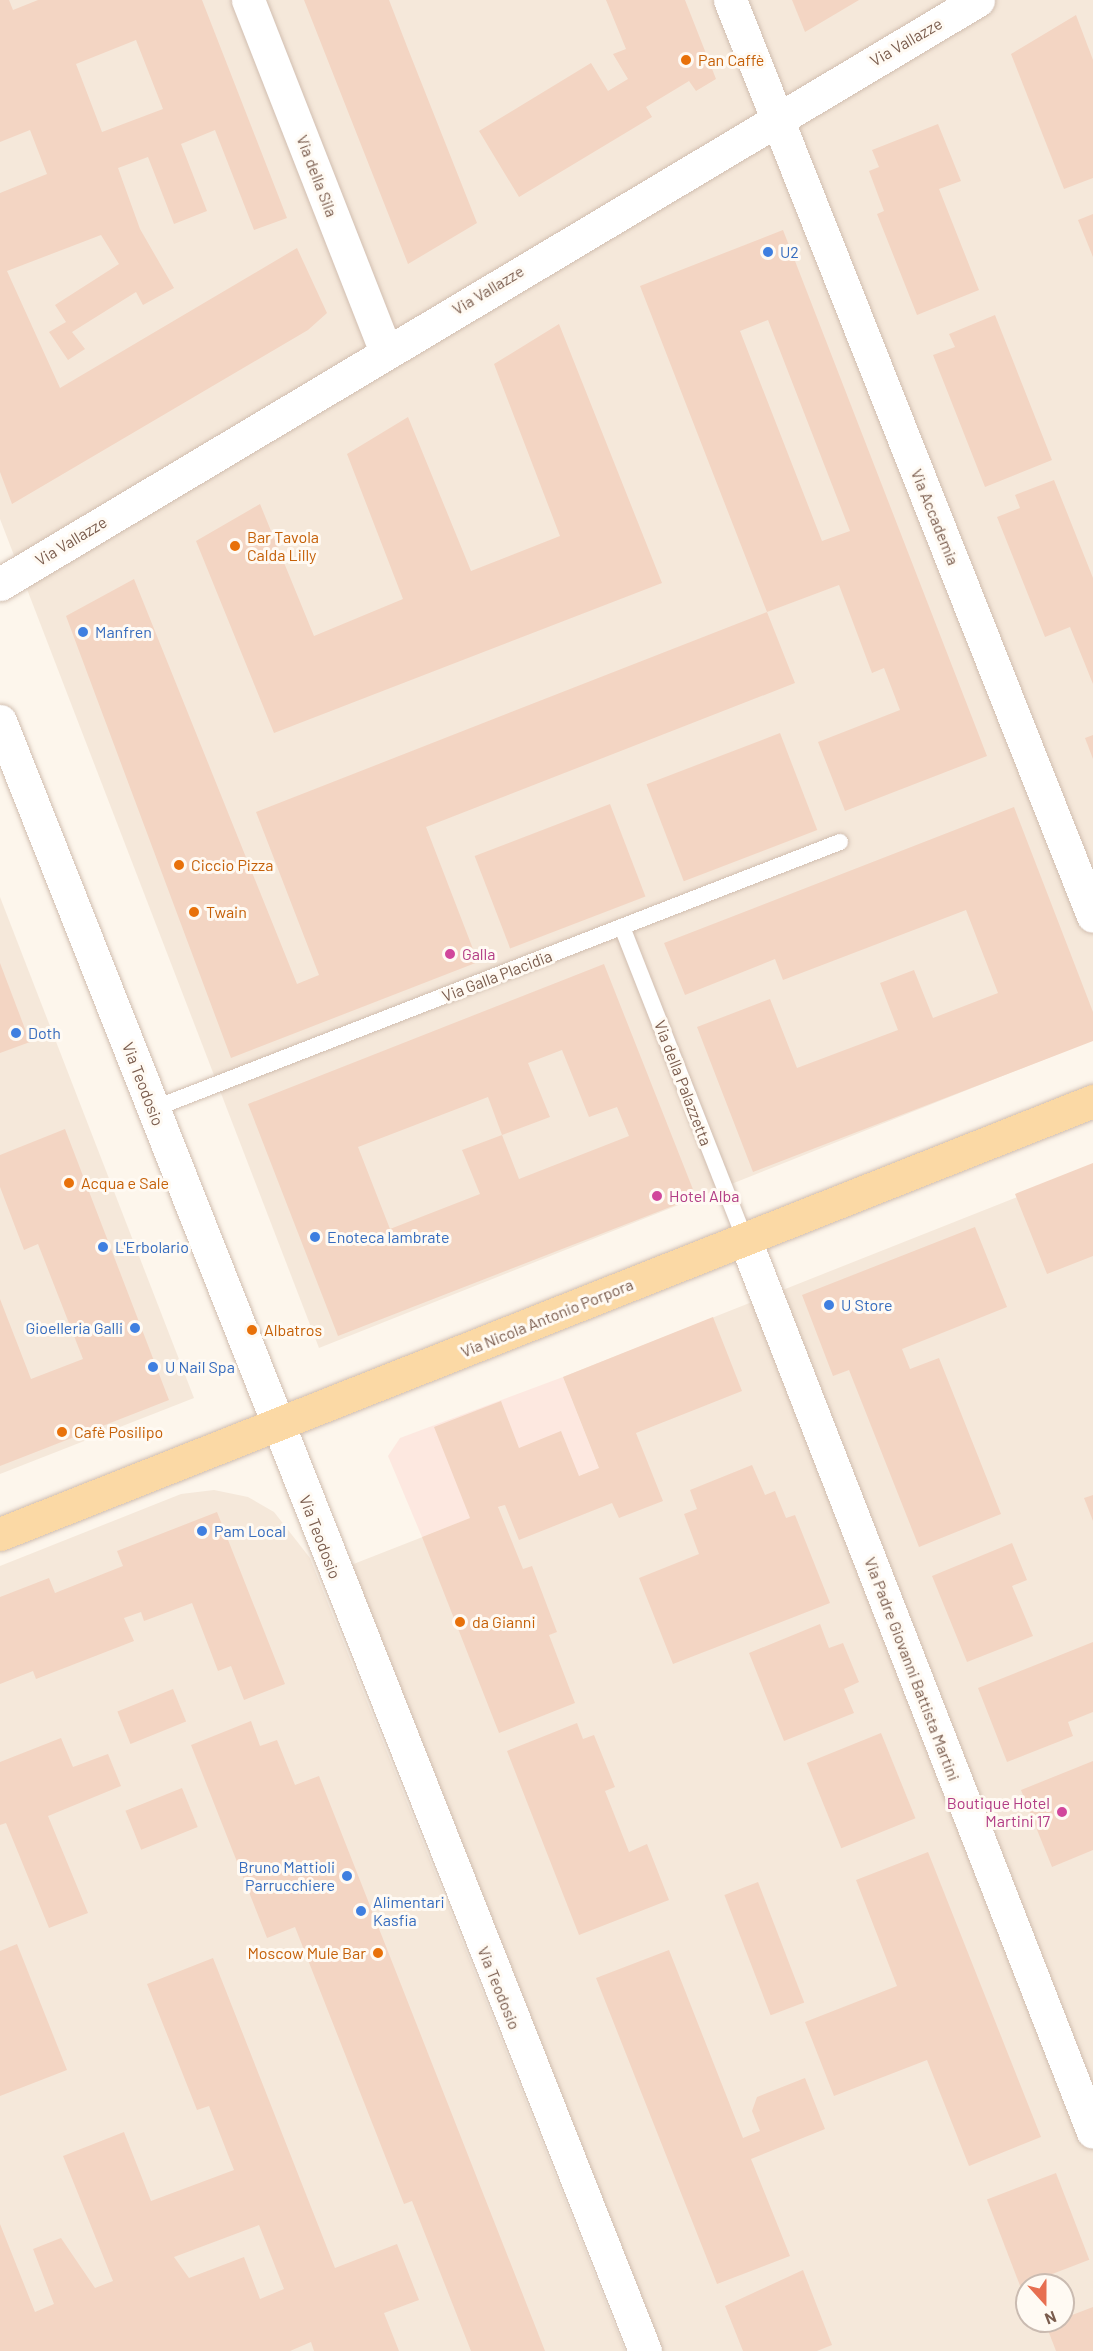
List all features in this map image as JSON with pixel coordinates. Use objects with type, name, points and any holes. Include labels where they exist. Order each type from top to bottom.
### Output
[{"type":"main road","name":"Via Nicola Antonio Porpora","points":[[0,1534],[1093,1101]]},
{"type":"street","name":"Via della Sila","points":[[248,0],[386,352]]},
{"type":"street","name":"Via Accademia","points":[[730,0],[1093,916]]},
{"type":"street","name":"Via Vallazze","points":[[0,584],[978,0]]},
{"type":"street","name":"Via Teodosio","points":[[0,720],[645,2351]]},
{"type":"street","name":"Via Padre Giovanni Battista Martini","points":[[745,1240],[1093,2132]]},
{"type":"lane","name":"Via Galla Placidia","points":[[153,1109],[840,842]]},
{"type":"lane","name":"Via della Palazzetta","points":[[622,927],[745,1240]]},
{"type":"shaded area","points":[[0,0],[1093,0],[1093,1040],[319,1348],[0,519]]},
{"type":"shaded area","points":[[0,897],[194,1398],[0,1474]]},
{"type":"shaded area","points":[[1093,1167],[1093,2351],[662,2351],[351,1565],[599,1468],[563,1377]]},
{"type":"shaded area","points":[[563,1377],[599,1468],[422,1537],[388,1456],[400,1438]]},
{"type":"shaded area","points":[[214,1490],[248,1497],[274,1512],[310,1558],[625,2351],[0,2351],[0,1566],[181,1494]]},
{"type":"building","points":[[0,0],[9,0],[13,10],[38,0],[202,0],[287,218],[254,230],[215,130],[181,144],[207,211],[174,224],[148,157],[118,168],[140,229],[174,288],[143,305],[136,292],[72,332],[85,349],[68,360],[49,332],[66,322],[55,305],[119,264],[101,235],[7,271],[60,388],[297,248],[327,313],[308,330],[12,504],[0,472],[0,193],[47,174],[30,130],[0,142]],"holes":[[[136,40],[163,109],[102,132],[76,64]]]},
{"type":"building","points":[[304,0],[389,0],[477,223],[408,264]]},
{"type":"building","points":[[606,0],[685,0],[716,79],[696,91],[689,81],[646,107],[652,117],[519,197],[479,131],[591,63],[608,91],[628,79],[613,54],[626,49]]},
{"type":"building","points":[[792,0],[859,0],[805,32]]},
{"type":"building","points":[[1076,15],[1093,60],[1093,178],[1064,189],[1011,54]]},
{"type":"building","points":[[938,124],[961,181],[939,189],[979,290],[917,315],[877,214],[884,211],[869,171],[879,167],[872,150]]},
{"type":"building","points":[[1093,214],[1093,257],[1078,220]]},
{"type":"building","points":[[783,230],[987,756],[845,811],[818,742],[900,710],[884,668],[872,673],[839,585],[767,612],[640,286]],"holes":[[[768,320],[850,531],[822,541],[740,331]]]},
{"type":"building","points":[[995,315],[1052,460],[985,487],[933,355],[955,347],[949,334]]},
{"type":"building","points":[[559,324],[662,583],[274,733],[196,541],[260,504],[314,636],[403,599],[347,454],[408,417],[471,571],[560,536],[494,364]]},
{"type":"building","points":[[1054,480],[1093,578],[1093,684],[1070,627],[1045,637],[997,517],[1020,508],[1015,495]]},
{"type":"building","points":[[134,579],[297,984],[319,975],[256,812],[767,612],[795,683],[426,827],[478,962],[231,1058],[66,616]]},
{"type":"building","points":[[780,733],[817,830],[684,881],[646,784]]},
{"type":"building","points":[[1093,735],[1093,759],[1085,738]]},
{"type":"building","points":[[610,804],[645,896],[510,948],[475,856]]},
{"type":"building","points":[[1014,807],[1093,1012],[1093,1041],[753,1172],[697,1027],[770,999],[797,1068],[898,1030],[880,983],[914,970],[933,1018],[998,993],[966,910],[783,980],[775,959],[685,995],[664,943]]},
{"type":"building","points":[[0,963],[30,1042],[0,1053]]},
{"type":"building","points":[[604,964],[696,1197],[338,1336],[248,1104]],"holes":[[[562,1050],[589,1117],[617,1107],[629,1136],[519,1179],[502,1135],[550,1117],[528,1063]],[[488,1097],[502,1135],[462,1150],[480,1194],[390,1229],[358,1147]]]},
{"type":"building","points":[[65,1129],[169,1400],[0,1466],[0,1299],[31,1379],[83,1359],[38,1244],[24,1250],[0,1187],[0,1155]]},
{"type":"building","points":[[1093,1163],[1093,1256],[1047,1274],[1015,1194]]},
{"type":"building","points":[[975,1227],[1007,1307],[902,1349],[910,1369],[939,1358],[1001,1514],[919,1547],[849,1370],[833,1376],[802,1295]]},
{"type":"building","points":[[713,1317],[742,1391],[636,1433],[663,1501],[619,1518],[612,1503],[519,1540],[505,1505],[498,1507],[523,1569],[532,1566],[557,1632],[549,1635],[575,1703],[499,1733],[422,1537],[470,1518],[434,1427],[501,1401],[519,1448],[561,1431],[579,1476],[599,1468],[563,1377]]},
{"type":"building","points":[[752,1465],[765,1495],[775,1491],[786,1518],[795,1515],[830,1603],[673,1664],[639,1578],[699,1554],[684,1514],[697,1509],[690,1490]]},
{"type":"building","points":[[1093,1495],[1093,1521],[1084,1498]]},
{"type":"building","points":[[217,1512],[285,1684],[244,1700],[231,1666],[218,1671],[192,1603],[144,1621],[141,1612],[124,1618],[134,1641],[36,1679],[33,1671],[0,1684],[0,1597],[49,1578],[55,1593],[123,1566],[117,1551]]},
{"type":"building","points":[[1012,1543],[1027,1580],[1012,1586],[1033,1636],[967,1662],[932,1576]]},
{"type":"building","points":[[820,1624],[829,1648],[843,1643],[859,1682],[844,1689],[854,1713],[784,1741],[749,1653]]},
{"type":"building","points":[[1093,1642],[1093,1712],[1068,1722],[1073,1736],[1007,1762],[978,1688]]},
{"type":"building","points":[[173,1689],[186,1721],[130,1744],[117,1711]]},
{"type":"building","points":[[251,1721],[260,1746],[277,1740],[295,1785],[319,1776],[545,2351],[471,2351],[412,2201],[404,2204],[295,1927],[267,1938],[191,1745]]},
{"type":"building","points":[[577,1723],[583,1739],[594,1735],[615,1787],[605,1791],[629,1852],[647,1844],[669,1900],[579,1935],[507,1751]]},
{"type":"building","points":[[881,1733],[915,1818],[841,1848],[807,1763]]},
{"type":"building","points":[[61,1738],[73,1767],[108,1754],[121,1786],[48,1816],[88,1913],[49,1928],[6,1823],[0,1825],[0,1762]]},
{"type":"building","points":[[1093,1761],[1093,1850],[1052,1867],[1021,1790]]},
{"type":"building","points":[[182,1788],[198,1827],[141,1850],[125,1811]]},
{"type":"building","points":[[928,1852],[1041,2137],[969,2166],[927,2060],[834,2096],[805,2022],[897,1986],[856,1880]]},
{"type":"building","points":[[758,1882],[804,2002],[771,2015],[724,1895]]},
{"type":"building","points":[[17,1944],[67,2070],[0,2096],[0,1951]]},
{"type":"building","points":[[669,1950],[743,2138],[760,2131],[752,2111],[757,2097],[805,2078],[825,2129],[751,2159],[790,2256],[717,2284],[596,1978]]},
{"type":"building","points":[[213,1958],[335,2268],[397,2244],[419,2300],[384,2313],[399,2351],[314,2351],[311,2342],[290,2351],[0,2351],[0,2224],[35,2312],[54,2304],[33,2249],[61,2238],[95,2288],[113,2281],[63,2156],[124,2132],[151,2201],[234,2170],[209,2106],[197,2110],[147,1984]],"holes":[[[259,2225],[284,2289],[260,2299],[244,2257],[189,2278],[174,2257]]]},
{"type":"building","points":[[1056,2173],[1089,2260],[1055,2273],[1015,2273],[987,2200]]},
{"type":"building","points":[[803,2270],[832,2345],[817,2351],[743,2351],[725,2306]]},
{"type":"building","points":[[1093,2307],[1093,2351],[1056,2351],[1049,2333],[1075,2333],[1075,2314]]},
{"type":"place","name":"Pan Caffè","points":[[686,60]]},
{"type":"place","name":"U2","points":[[768,252]]},
{"type":"place","name":"Bar Tavola Calda Lilly","points":[[235,546]]},
{"type":"place","name":"Manfren","points":[[83,632]]},
{"type":"place","name":"Ciccio Pizza","points":[[179,865]]},
{"type":"place","name":"Twain","points":[[194,912]]},
{"type":"place","name":"Galla","points":[[450,954]]},
{"type":"place","name":"Doth","points":[[16,1033]]},
{"type":"place","name":"Acqua e Sale","points":[[69,1183]]},
{"type":"place","name":"Hotel Alba","points":[[657,1196]]},
{"type":"place","name":"Enoteca lambrate","points":[[315,1237]]},
{"type":"place","name":"L'Erbolario","points":[[103,1247]]},
{"type":"place","name":"U Store","points":[[829,1305]]},
{"type":"place","name":"Gioelleria Galli","points":[[135,1328]]},
{"type":"place","name":"Albatros","points":[[252,1330]]},
{"type":"place","name":"U Nail Spa","points":[[153,1367]]},
{"type":"place","name":"Cafè Posilipo","points":[[62,1432]]},
{"type":"place","name":"Pam Local","points":[[202,1531]]},
{"type":"place","name":"da Gianni","points":[[460,1622]]},
{"type":"place","name":"Boutique Hotel Martini 17","points":[[1062,1812]]},
{"type":"place","name":"Bruno Mattioli Parrucchiere","points":[[347,1876]]},
{"type":"place","name":"Alimentari Kasfia","points":[[361,1911]]},
{"type":"place","name":"Moscow Mule Bar","points":[[378,1953]]}]
